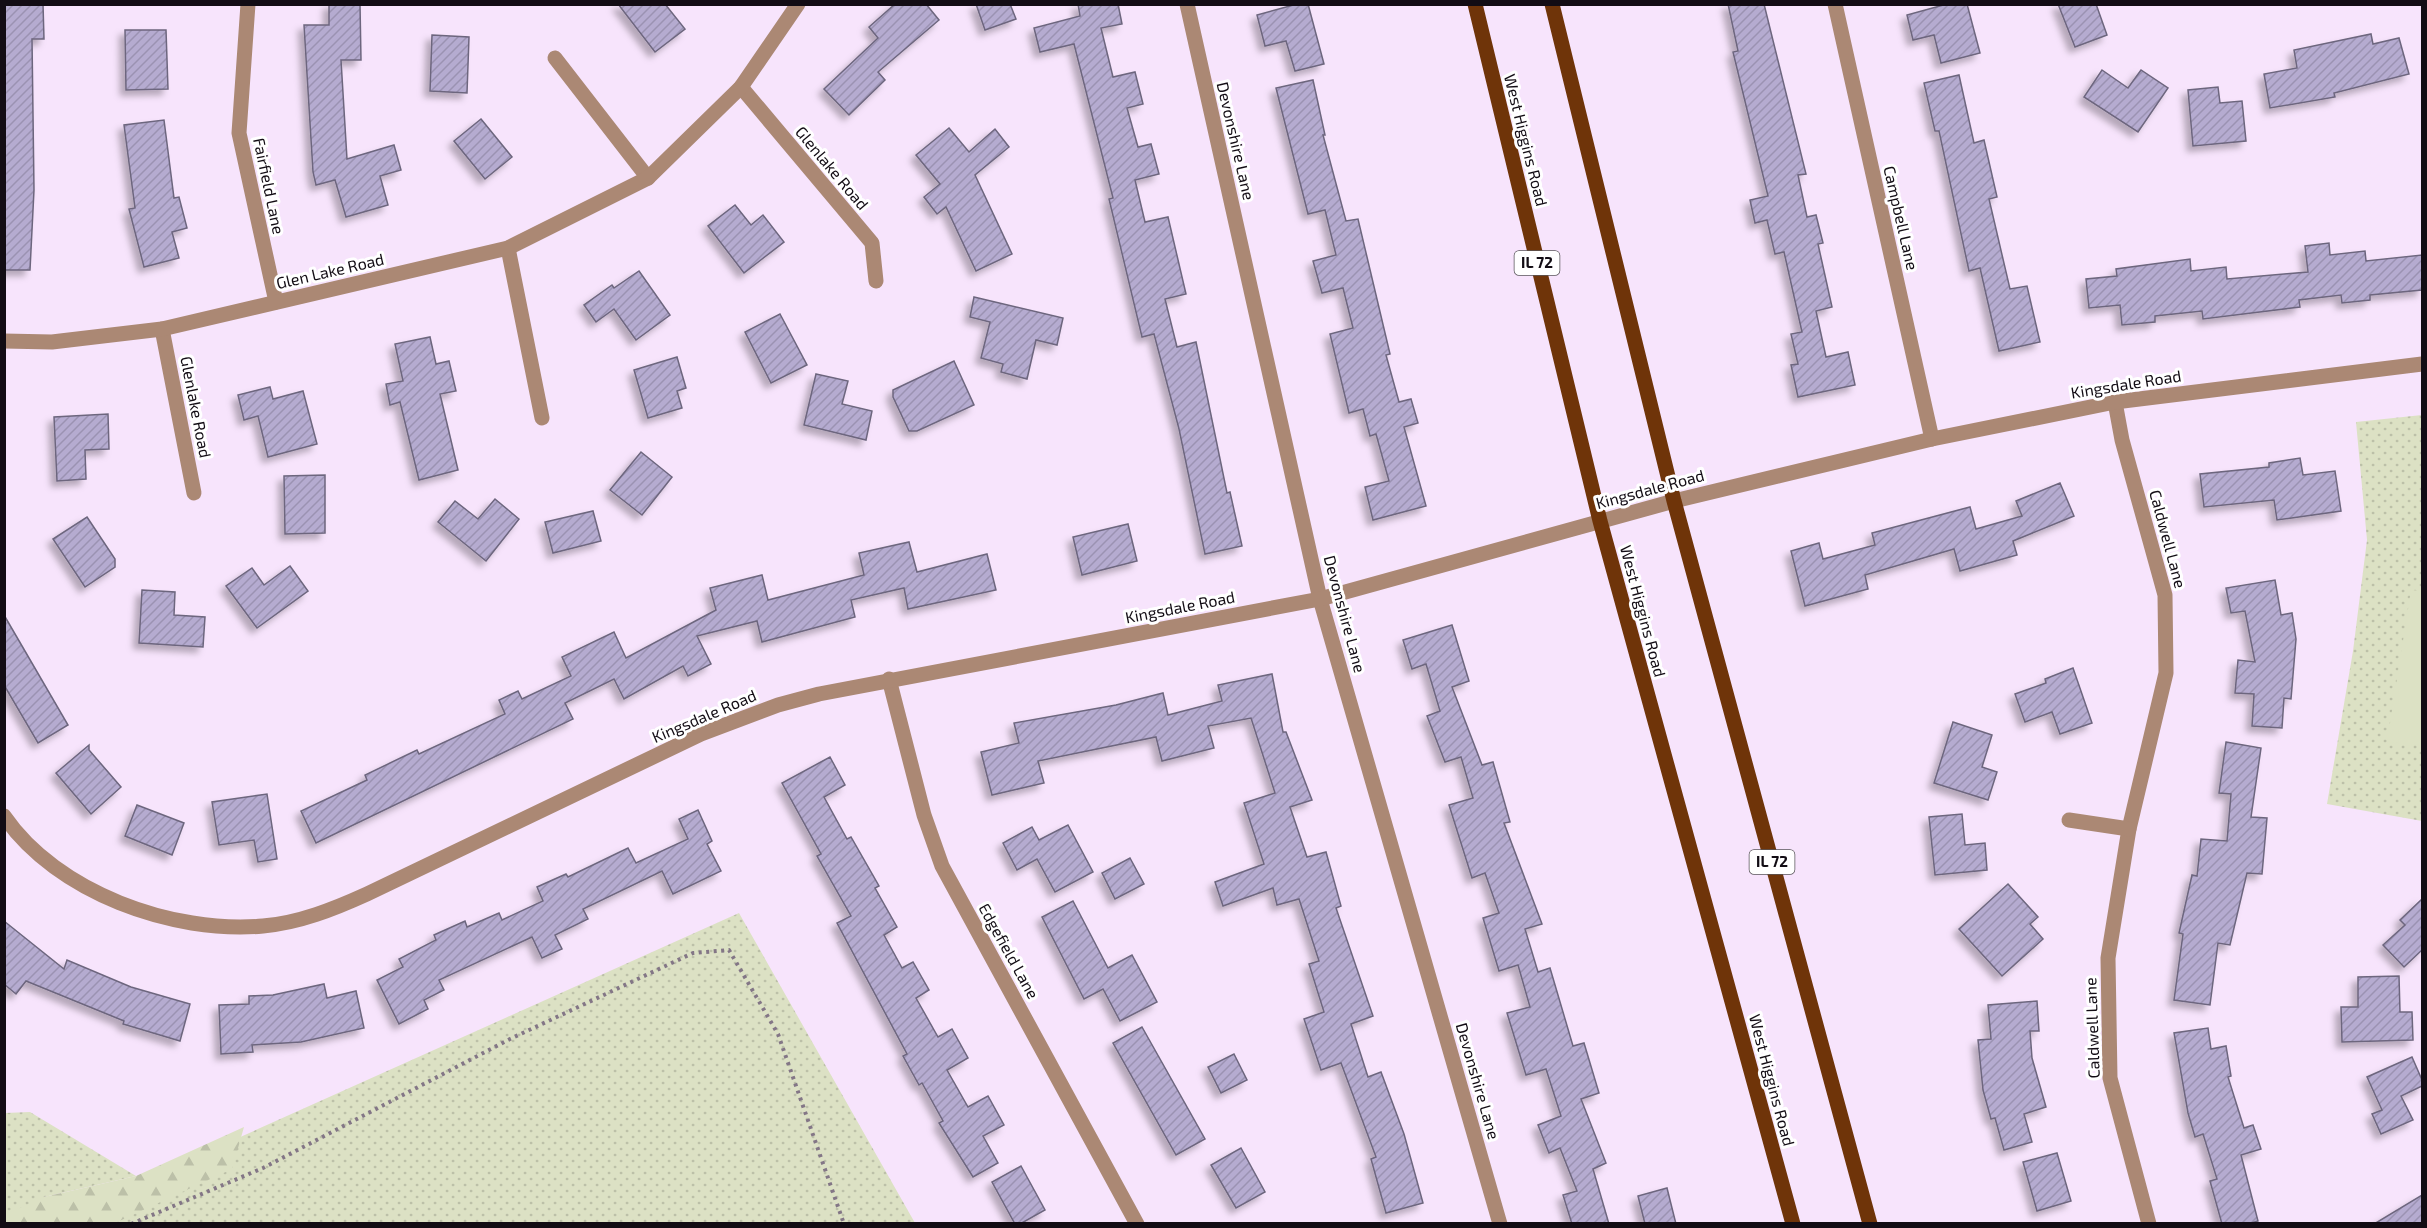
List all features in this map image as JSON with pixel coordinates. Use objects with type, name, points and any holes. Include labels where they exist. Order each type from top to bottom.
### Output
[{"type":"main road","name":"West Higgins Road","points":[[1475,4],[1600,521],[1793,1224]]},
{"type":"main road","name":"IL 72","points":[[1552,4],[1674,501],[1870,1224]]},
{"type":"street","name":"Fairfield Lane","points":[[248,4],[239,133],[276,302]]},
{"type":"street","name":"Glen Lake Road","points":[[4,341],[52,342],[162,329],[508,248],[648,178],[741,87],[798,4]]},
{"type":"street","name":"Devonshire Lane","points":[[1187,4],[1320,599],[1500,1224]]},
{"type":"street","name":"Campbell Lane","points":[[1835,4],[1932,439]]},
{"type":"street","points":[[555,58],[648,178]]},
{"type":"street","name":"Glenlake Road","points":[[741,87],[872,243],[876,281]]},
{"type":"street","points":[[508,248],[542,418]]},
{"type":"street","name":"Glenlake Road","points":[[162,329],[194,493]]},
{"type":"street","name":"Kingsdale Road","points":[[4,816],[41,855],[77,881],[116,902],[163,918],[204,925],[237,927],[284,923],[314,915],[358,898],[722,725],[819,694],[1320,599],[1674,501],[1932,439],[2115,402],[2422,364]]},
{"type":"street","name":"Caldwell Lane","points":[[2115,402],[2122,440],[2165,595],[2166,673],[2129,828],[2108,958],[2110,1078],[2149,1224]]},
{"type":"street","name":"Edgefield Lane","points":[[889,679],[924,815],[942,866],[1137,1224]]},
{"type":"street","points":[[2069,820],[2129,828]]},
{"type":"path","points":[[131,1224],[263,1168],[510,1039],[693,954],[729,950],[778,1034],[844,1224]]},
{"type":"green space","points":[[2422,415],[2422,821],[2327,804],[2353,651],[2367,540],[2356,422]]},
{"type":"green space","points":[[2411,590],[2422,591],[2422,745],[2387,742]]},
{"type":"green space","points":[[739,913],[915,1223],[5,1224],[5,1113],[30,1112],[136,1176],[44,1197],[149,1178]]},
{"type":"green space","points":[[244,1127],[232,1169],[115,1223],[5,1223],[5,1216],[9,1213],[44,1197],[136,1176]]},
{"type":"building","points":[[4,4],[43,4],[44,39],[32,39],[34,190],[30,270],[4,270]]},
{"type":"building","points":[[329,4],[360,4],[361,60],[341,60],[347,159],[394,145],[401,170],[380,176],[388,205],[346,217],[335,180],[316,185],[313,172],[304,25],[329,25]]},
{"type":"building","points":[[618,4],[665,4],[685,29],[655,52]]},
{"type":"building","points":[[895,4],[926,4],[939,20],[878,72],[885,80],[849,115],[824,89],[878,38],[869,27]]},
{"type":"building","points":[[976,4],[1010,4],[1016,19],[985,30]]},
{"type":"building","points":[[1078,4],[1118,4],[1122,24],[1101,28],[1113,77],[1135,72],[1143,104],[1127,108],[1138,147],[1151,144],[1159,174],[1135,180],[1145,222],[1168,217],[1186,294],[1165,299],[1177,347],[1196,342],[1227,493],[1230,492],[1242,546],[1205,554],[1179,429],[1154,334],[1142,337],[1109,199],[1113,198],[1074,44],[1040,52],[1034,28],[1080,16]]},
{"type":"building","points":[[1297,4],[1308,4],[1324,64],[1295,71],[1286,41],[1265,46],[1257,15]]},
{"type":"building","points":[[1728,4],[1764,4],[1806,174],[1798,175],[1807,217],[1816,215],[1823,243],[1818,244],[1832,307],[1816,311],[1826,357],[1848,352],[1855,385],[1798,397],[1791,365],[1798,364],[1791,334],[1802,332],[1784,252],[1775,254],[1767,220],[1755,223],[1750,200],[1768,196],[1733,52],[1738,51]]},
{"type":"building","points":[[1947,4],[1967,4],[1980,53],[1941,63],[1934,35],[1913,40],[1907,15]]},
{"type":"building","points":[[2058,4],[2096,4],[2107,35],[2075,47]]},
{"type":"building","points":[[125,30],[166,30],[168,89],[126,90]]},
{"type":"building","points":[[2371,34],[2373,44],[2399,38],[2409,74],[2334,93],[2335,97],[2270,108],[2264,74],[2297,68],[2294,50]]},
{"type":"building","points":[[432,35],[469,37],[467,93],[430,91]]},
{"type":"building","points":[[2102,70],[2128,88],[2141,70],[2168,88],[2138,132],[2084,97]]},
{"type":"building","points":[[1959,75],[1974,143],[1984,140],[1997,197],[1989,199],[2010,289],[2027,286],[2040,342],[1999,351],[1980,268],[1969,271],[1939,131],[1935,131],[1924,83]]},
{"type":"building","points":[[1313,80],[1325,135],[1323,135],[1346,221],[1358,219],[1390,354],[1386,355],[1399,402],[1411,399],[1418,423],[1404,427],[1426,506],[1373,520],[1365,487],[1389,481],[1376,434],[1370,436],[1363,409],[1349,413],[1330,334],[1353,328],[1343,288],[1322,293],[1313,261],[1336,255],[1325,210],[1308,214],[1276,88]]},
{"type":"building","points":[[2218,87],[2220,103],[2242,101],[2246,141],[2193,146],[2188,90]]},
{"type":"building","points":[[481,119],[512,157],[485,179],[454,141]]},
{"type":"building","points":[[164,120],[174,198],[179,197],[187,228],[172,232],[179,258],[144,267],[129,209],[135,208],[124,125]]},
{"type":"building","points":[[949,128],[969,152],[995,129],[1009,147],[975,175],[1012,254],[976,271],[946,207],[937,214],[924,197],[940,184],[916,155]]},
{"type":"building","points":[[735,205],[751,225],[763,215],[784,242],[744,273],[708,226]]},
{"type":"building","points":[[2329,243],[2330,255],[2365,251],[2366,261],[2422,255],[2422,290],[2370,295],[2370,300],[2342,303],[2341,295],[2299,300],[2300,307],[2203,319],[2202,311],[2155,316],[2155,322],[2122,325],[2120,305],[2089,308],[2086,279],[2117,276],[2116,269],[2190,259],[2191,271],[2226,267],[2227,279],[2308,272],[2305,246]]},
{"type":"building","points":[[639,271],[670,315],[636,340],[614,309],[596,322],[584,305],[612,285],[614,288]]},
{"type":"building","points":[[974,297],[1063,318],[1057,345],[1036,340],[1027,379],[1001,372],[1003,364],[981,358],[990,322],[970,317]]},
{"type":"building","points":[[780,314],[807,365],[771,383],[745,332]]},
{"type":"building","points":[[430,337],[436,364],[449,361],[456,391],[440,394],[458,470],[419,480],[400,402],[390,405],[386,384],[403,381],[395,344]]},
{"type":"building","points":[[677,357],[686,388],[677,391],[682,408],[648,418],[634,370]]},
{"type":"building","points":[[954,361],[974,405],[917,431],[909,431],[893,397],[893,390]]},
{"type":"building","points":[[816,374],[848,381],[842,404],[872,411],[866,440],[804,425]]},
{"type":"building","points":[[270,387],[273,399],[303,391],[317,444],[268,457],[258,416],[244,420],[238,395]]},
{"type":"building","points":[[108,414],[109,449],[85,450],[86,479],[57,481],[54,417]]},
{"type":"building","points":[[641,452],[672,477],[642,515],[610,490]]},
{"type":"building","points":[[2300,458],[2303,475],[2335,471],[2341,511],[2277,520],[2274,500],[2204,507],[2200,474],[2269,467],[2269,463]]},
{"type":"building","points":[[325,475],[325,533],[285,534],[284,476]]},
{"type":"building","points":[[2060,483],[2074,516],[2013,541],[2017,555],[1960,571],[1954,549],[1865,575],[1868,589],[1805,606],[1791,551],[1819,543],[1823,559],[1875,545],[1872,533],[1970,507],[1976,529],[2022,516],[2016,501]]},
{"type":"building","points":[[495,499],[519,519],[486,561],[438,522],[455,501],[478,519]]},
{"type":"building","points":[[593,511],[601,541],[553,553],[545,522]]},
{"type":"building","points":[[87,517],[115,559],[115,567],[85,587],[53,539]]},
{"type":"building","points":[[1128,524],[1137,561],[1082,575],[1073,537]]},
{"type":"building","points":[[909,542],[917,572],[987,554],[996,590],[908,609],[904,588],[851,600],[855,617],[762,642],[757,621],[697,636],[711,664],[688,676],[683,666],[624,699],[614,679],[565,703],[573,719],[316,843],[301,811],[367,780],[365,775],[417,750],[419,754],[505,714],[499,700],[518,691],[522,699],[571,676],[562,657],[614,632],[626,658],[716,610],[710,588],[762,575],[768,600],[864,575],[859,553]]},
{"type":"building","points":[[290,566],[308,591],[257,628],[226,586],[252,568],[264,585]]},
{"type":"building","points":[[2275,580],[2281,615],[2292,613],[2296,639],[2291,699],[2284,698],[2282,728],[2252,726],[2254,694],[2235,693],[2238,660],[2255,662],[2245,611],[2231,613],[2226,588]]},
{"type":"building","points":[[142,590],[175,592],[174,615],[205,617],[203,647],[139,643]]},
{"type":"building","points":[[4,615],[68,725],[38,743],[4,685]]},
{"type":"building","points":[[1452,625],[1469,681],[1452,687],[1482,765],[1493,762],[1510,822],[1504,823],[1542,924],[1525,929],[1538,972],[1550,968],[1573,1046],[1584,1043],[1599,1093],[1581,1099],[1606,1163],[1593,1169],[1609,1224],[1572,1224],[1563,1195],[1577,1191],[1560,1148],[1549,1153],[1538,1125],[1561,1116],[1546,1069],[1526,1075],[1507,1013],[1530,1007],[1518,965],[1499,971],[1483,918],[1499,913],[1485,873],[1472,878],[1449,805],[1473,798],[1461,757],[1445,762],[1427,716],[1440,711],[1426,664],[1412,669],[1403,640]]},
{"type":"building","points":[[2073,668],[2092,723],[2060,734],[2052,712],[2025,722],[2015,694],[2046,683],[2045,679]]},
{"type":"building","points":[[1272,674],[1283,732],[1286,732],[1312,800],[1290,807],[1307,857],[1326,852],[1341,906],[1336,908],[1373,1016],[1351,1024],[1368,1077],[1381,1072],[1404,1134],[1423,1203],[1386,1213],[1371,1159],[1376,1157],[1341,1063],[1321,1070],[1304,1019],[1324,1012],[1309,964],[1319,961],[1299,899],[1277,905],[1273,888],[1223,906],[1215,882],[1264,864],[1244,803],[1275,793],[1251,718],[1208,726],[1214,748],[1162,761],[1156,737],[1038,761],[1044,783],[992,795],[981,752],[1019,743],[1014,723],[1116,705],[1163,693],[1168,715],[1222,701],[1218,685]]},
{"type":"building","points":[[1953,722],[1992,735],[1982,767],[1997,772],[1988,800],[1934,783]]},
{"type":"building","points":[[2226,742],[2261,748],[2251,817],[2267,818],[2262,874],[2247,873],[2230,945],[2218,943],[2210,1005],[2174,1000],[2183,934],[2179,933],[2192,875],[2197,876],[2201,839],[2227,841],[2231,794],[2219,793]]},
{"type":"building","points":[[89,745],[89,750],[121,787],[91,814],[56,773]]},
{"type":"building","points":[[830,757],[845,785],[824,797],[847,839],[851,837],[879,886],[875,888],[897,927],[884,935],[902,968],[913,962],[929,990],[916,998],[938,1037],[952,1029],[968,1058],[947,1070],[968,1107],[988,1096],[1004,1125],[983,1136],[998,1163],[973,1177],[939,1123],[943,1121],[922,1083],[919,1085],[903,1056],[907,1054],[837,923],[851,916],[817,856],[821,854],[782,783]]},
{"type":"building","points":[[267,794],[277,859],[258,862],[254,840],[219,845],[212,802]]},
{"type":"building","points":[[137,805],[184,823],[172,855],[125,836]]},
{"type":"building","points":[[698,810],[712,841],[707,844],[721,871],[673,894],[662,871],[583,909],[588,919],[555,935],[562,949],[542,958],[532,937],[439,980],[444,990],[424,1000],[428,1009],[399,1024],[377,980],[403,967],[399,959],[436,940],[434,935],[465,921],[467,927],[499,913],[502,920],[543,901],[537,887],[566,874],[568,877],[628,848],[636,863],[688,839],[679,819]]},
{"type":"building","points":[[1962,814],[1965,845],[1985,843],[1987,870],[1935,875],[1929,817]]},
{"type":"building","points":[[1068,825],[1093,872],[1055,892],[1037,859],[1017,870],[1003,843],[1032,827],[1039,840]]},
{"type":"building","points":[[1130,858],[1144,884],[1115,899],[1102,873]]},
{"type":"building","points":[[2008,884],[2038,917],[2030,924],[2043,939],[2002,976],[1959,929]]},
{"type":"building","points":[[2422,899],[2422,950],[2404,967],[2383,945],[2405,925],[2400,920]]},
{"type":"building","points":[[1073,901],[1108,968],[1132,955],[1157,1002],[1120,1021],[1103,989],[1084,999],[1042,917]]},
{"type":"building","points":[[4,921],[64,969],[67,960],[131,987],[190,1004],[180,1041],[123,1024],[124,1021],[26,981],[16,994],[4,984]]},
{"type":"building","points":[[2399,976],[2400,1012],[2412,1012],[2413,1040],[2342,1042],[2341,1007],[2358,1007],[2358,977]]},
{"type":"building","points":[[324,984],[327,998],[356,991],[364,1028],[301,1042],[252,1045],[253,1052],[221,1054],[219,1005],[249,1004],[249,996],[273,995]]},
{"type":"building","points":[[2037,1001],[2039,1031],[2030,1031],[2032,1058],[2046,1107],[2024,1114],[2032,1142],[2004,1150],[1995,1118],[1991,1119],[1983,1090],[1978,1040],[1991,1039],[1988,1005]]},
{"type":"building","points":[[1142,1027],[1205,1139],[1176,1155],[1113,1043]]},
{"type":"building","points":[[2208,1028],[2211,1049],[2226,1046],[2231,1076],[2228,1077],[2244,1128],[2253,1125],[2261,1149],[2241,1155],[2258,1221],[2248,1224],[2222,1224],[2210,1181],[2217,1179],[2203,1134],[2195,1137],[2188,1113],[2174,1033]]},
{"type":"building","points":[[1234,1054],[1247,1080],[1221,1093],[1208,1067]]},
{"type":"building","points":[[2412,1057],[2422,1080],[2422,1086],[2401,1096],[2413,1120],[2381,1134],[2372,1114],[2382,1110],[2367,1077]]},
{"type":"building","points":[[1241,1148],[1265,1192],[1236,1208],[1211,1165]]},
{"type":"building","points":[[2057,1153],[2071,1201],[2037,1211],[2023,1162]]},
{"type":"building","points":[[1021,1166],[1045,1210],[1020,1224],[1015,1224],[992,1182]]},
{"type":"building","points":[[1667,1188],[1676,1224],[1645,1224],[1638,1196]]},
{"type":"building","points":[[2422,1195],[2422,1224],[2374,1224]]}]
